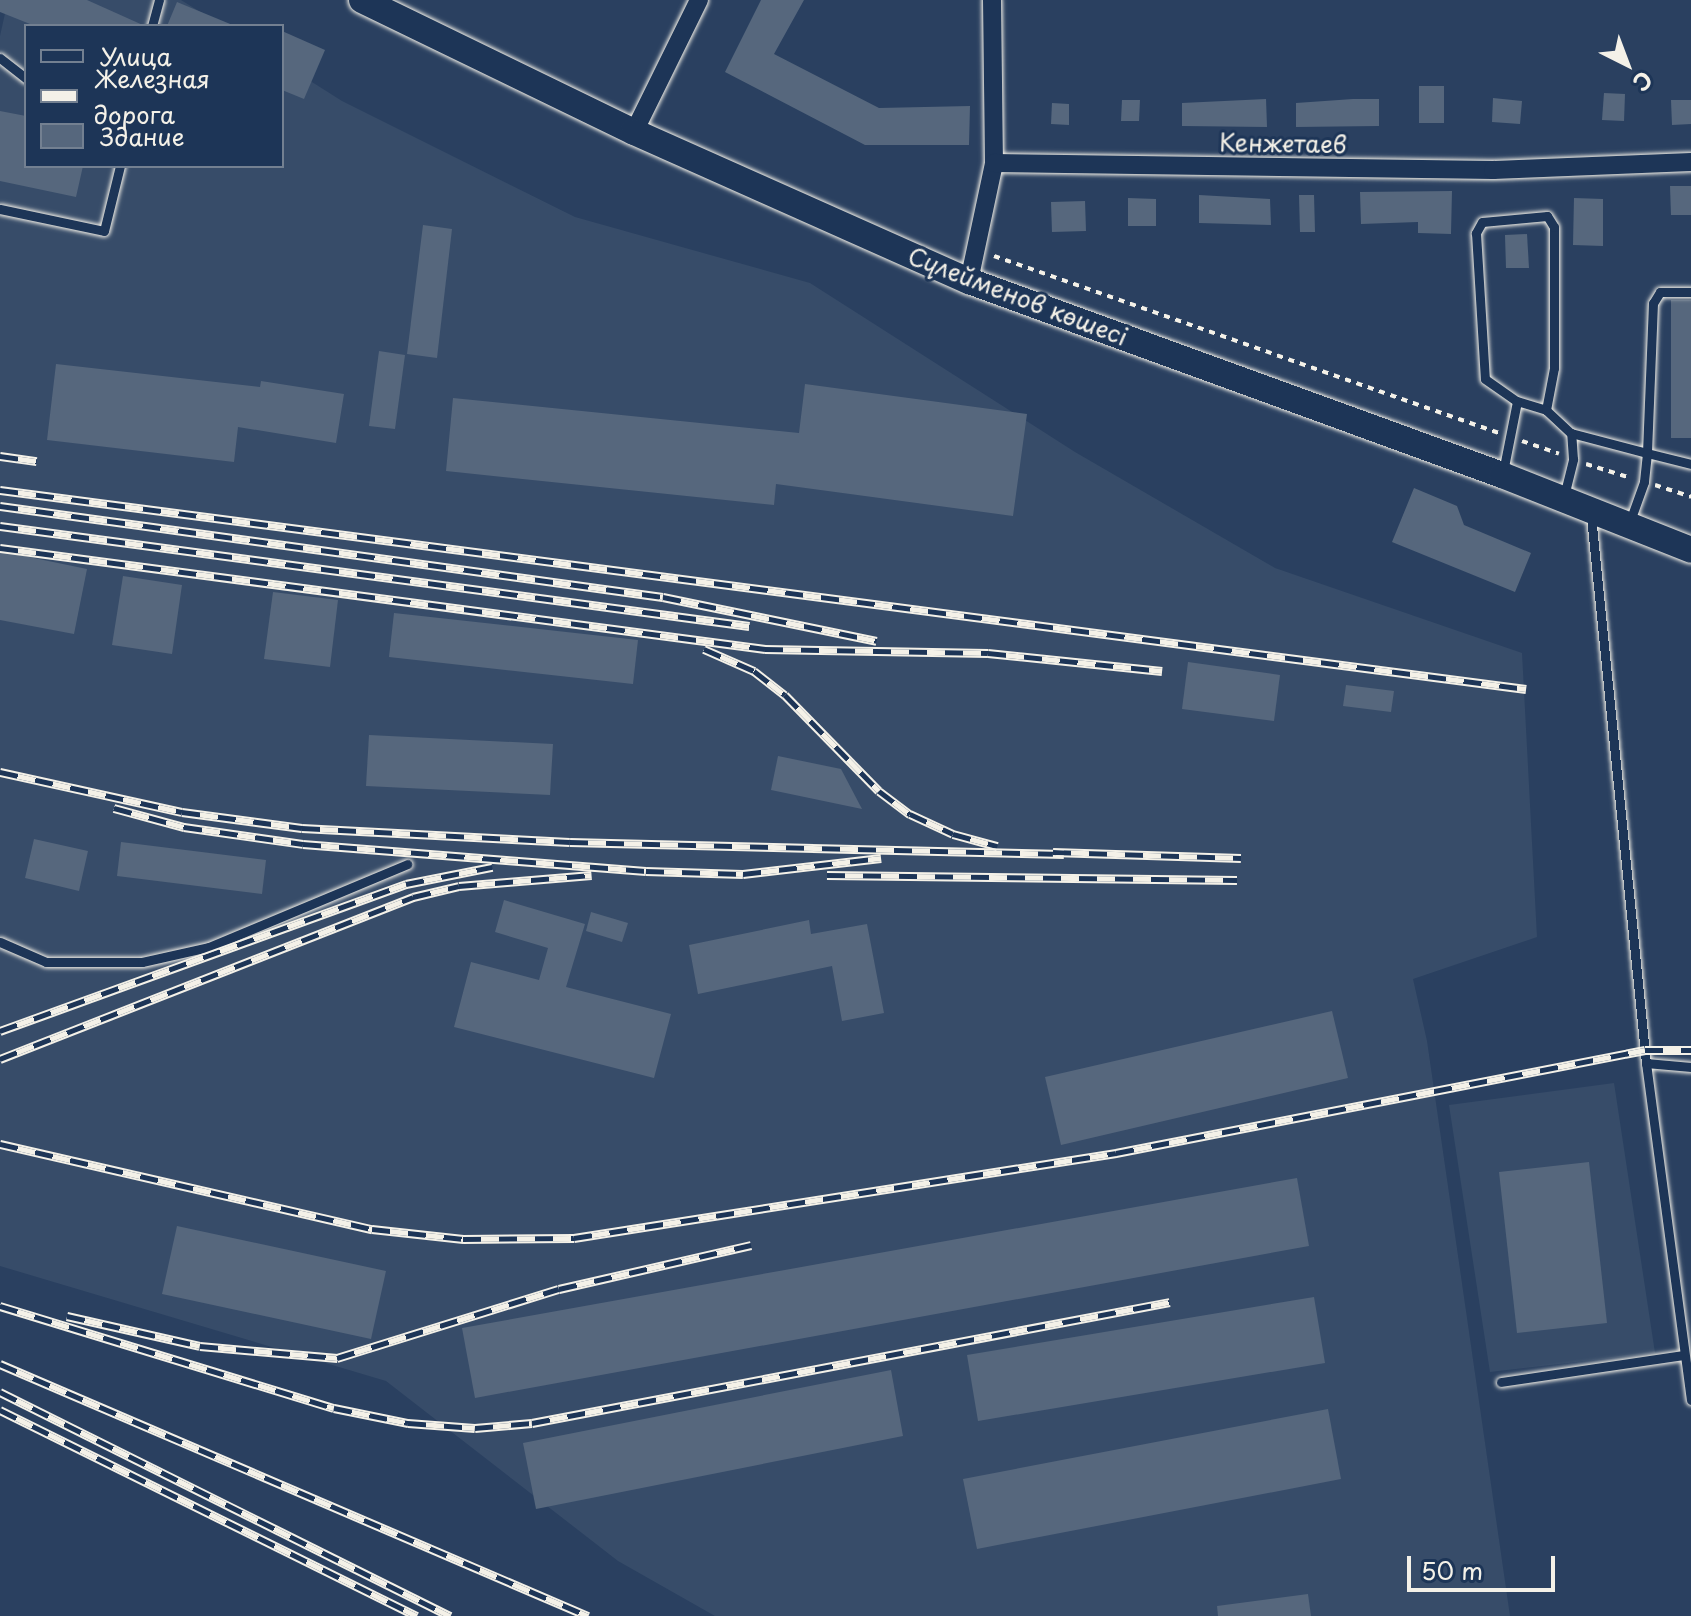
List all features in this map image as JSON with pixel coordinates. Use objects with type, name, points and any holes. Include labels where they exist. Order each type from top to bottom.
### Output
[{"type":"street","points":[[634,132],[699,0]]},
{"type":"street","points":[[969,281],[994,163],[992,0]]},
{"type":"street","name":"Сүлейменов көшесі","points":[[371,2],[634,132],[969,281],[1502,475],[1691,550]]},
{"type":"street","name":"Кенжетаев","points":[[994,163],[1493,170],[1691,162]]},
{"type":"lane","points":[[153,24],[159,0]]},
{"type":"lane","points":[[0,58],[24,76]]},
{"type":"lane","points":[[0,209],[104,231],[120,168]]},
{"type":"lane","points":[[1546,410],[1554,368],[1554,227],[1547,216],[1482,222],[1476,233],[1485,379],[1517,401],[1546,410],[1571,433],[1691,464]]},
{"type":"lane","points":[[1629,525],[1644,482],[1653,303],[1660,292],[1691,292]]},
{"type":"lane","points":[[1502,475],[1512,438],[1517,401]]},
{"type":"lane","points":[[1563,499],[1573,459],[1571,433]]},
{"type":"lane","points":[[1589,509],[1646,1063],[1691,1400]]},
{"type":"lane","points":[[0,942],[46,962],[142,962],[209,947],[407,864]]},
{"type":"lane","points":[[1646,1063],[1691,1067]]},
{"type":"lane","points":[[1501,1382],[1684,1355]]},
{"type":"path","points":[[976,250],[1512,438],[1691,497]]},
{"type":"shaded area","points":[[8,0],[181,0],[220,24],[24,24],[24,168],[284,168],[284,64],[342,101],[575,217],[810,283],[1075,452],[1275,568],[1522,653],[1537,937],[1413,979],[1427,1041],[1510,1616],[715,1616],[618,1561],[386,1381],[0,1266],[0,36]]},
{"type":"shaded area","points":[[1614,1083],[1655,1353],[1490,1372],[1449,1105]]},
{"type":"building","points":[[0,0],[87,0],[141,24],[30,24],[0,12]]},
{"type":"building","points":[[761,0],[804,0],[774,54],[879,108],[970,106],[969,145],[865,145],[725,72]]},
{"type":"building","points":[[177,2],[230,24],[168,24]]},
{"type":"building","points":[[284,32],[325,50],[304,99],[284,91]]},
{"type":"building","points":[[1419,86],[1444,86],[1444,123],[1419,123]]},
{"type":"building","points":[[1604,93],[1625,94],[1624,121],[1602,120]]},
{"type":"building","points":[[1493,98],[1522,101],[1520,124],[1492,122]]},
{"type":"building","points":[[1266,99],[1267,127],[1182,126],[1182,103]]},
{"type":"building","points":[[1379,99],[1379,126],[1296,127],[1296,103]]},
{"type":"building","points":[[1122,100],[1140,100],[1139,121],[1121,121]]},
{"type":"building","points":[[1671,100],[1691,100],[1691,124],[1672,125]]},
{"type":"building","points":[[1052,103],[1069,104],[1069,125],[1051,124]]},
{"type":"building","points":[[0,111],[24,116],[24,168],[83,168],[76,197],[0,181]]},
{"type":"building","points":[[1670,186],[1691,186],[1691,215],[1671,215]]},
{"type":"building","points":[[1452,191],[1451,234],[1418,233],[1418,222],[1361,224],[1360,192]]},
{"type":"building","points":[[1199,195],[1270,199],[1271,225],[1199,223]]},
{"type":"building","points":[[1299,195],[1314,195],[1315,232],[1300,232]]},
{"type":"building","points":[[1128,198],[1156,199],[1156,226],[1128,226]]},
{"type":"building","points":[[1574,198],[1603,199],[1603,246],[1573,245]]},
{"type":"building","points":[[1085,201],[1086,231],[1052,232],[1051,202]]},
{"type":"building","points":[[423,225],[452,229],[437,358],[407,354]]},
{"type":"building","points":[[1527,234],[1529,268],[1506,268],[1505,235]]},
{"type":"building","points":[[1671,300],[1691,300],[1691,438],[1671,438]]},
{"type":"building","points":[[379,351],[405,355],[395,429],[369,426]]},
{"type":"building","points":[[56,364],[260,387],[261,381],[344,394],[336,443],[238,427],[234,462],[47,440]]},
{"type":"building","points":[[805,384],[1027,414],[1013,516],[776,484],[774,505],[446,471],[453,398],[799,433]]},
{"type":"building","points":[[1414,488],[1457,506],[1464,525],[1531,553],[1515,592],[1392,542]]},
{"type":"building","points":[[0,551],[87,569],[74,634],[0,620]]},
{"type":"building","points":[[123,576],[182,585],[172,654],[112,645]]},
{"type":"building","points":[[273,592],[338,600],[330,667],[264,659]]},
{"type":"building","points":[[394,613],[638,640],[633,684],[389,657]]},
{"type":"building","points":[[1188,662],[1280,675],[1274,721],[1182,709]]},
{"type":"building","points":[[1346,685],[1394,691],[1391,712],[1343,706]]},
{"type":"building","points":[[369,735],[553,744],[550,795],[366,786]]},
{"type":"building","points":[[778,756],[841,769],[862,809],[771,790]]},
{"type":"building","points":[[34,839],[88,851],[79,891],[25,878]]},
{"type":"building","points":[[121,842],[266,860],[262,894],[117,876]]},
{"type":"building","points":[[504,900],[585,924],[566,987],[671,1014],[654,1078],[454,1027],[471,962],[539,980],[548,948],[495,932]]},
{"type":"building","points":[[591,912],[628,923],[622,942],[586,931]]},
{"type":"building","points":[[809,920],[811,934],[867,924],[884,1013],[842,1021],[832,966],[698,994],[689,945]]},
{"type":"building","points":[[1332,1011],[1348,1078],[1061,1145],[1045,1077]]},
{"type":"building","points":[[1589,1162],[1607,1323],[1517,1333],[1499,1172]]},
{"type":"building","points":[[1297,1178],[1309,1246],[475,1398],[462,1328]]},
{"type":"building","points":[[177,1226],[386,1271],[371,1339],[162,1294]]},
{"type":"building","points":[[1314,1297],[1325,1363],[978,1421],[967,1355]]},
{"type":"building","points":[[891,1370],[903,1436],[536,1509],[523,1443]]},
{"type":"building","points":[[1328,1409],[1341,1479],[977,1549],[963,1479]]},
{"type":"building","points":[[1308,1594],[1311,1616],[1218,1616],[1217,1606]]},
{"type":"railway","points":[[0,456],[37,461]]},
{"type":"railway","points":[[0,490],[1526,689]]},
{"type":"railway","points":[[0,506],[663,597],[877,641]]},
{"type":"railway","points":[[0,526],[749,626]]},
{"type":"railway","points":[[0,548],[765,649],[988,653],[1162,671]]},
{"type":"railway","points":[[704,649],[754,671],[785,695],[879,791],[910,814],[953,834],[997,846]]},
{"type":"railway","points":[[0,772],[182,812],[302,828],[570,842],[1064,854]]},
{"type":"railway","points":[[114,808],[184,827],[303,844],[646,871],[743,874],[881,858]]},
{"type":"railway","points":[[1053,852],[1241,858]]},
{"type":"railway","points":[[0,1031],[406,884],[492,867]]},
{"type":"railway","points":[[0,1059],[413,897],[459,886],[592,875]]},
{"type":"railway","points":[[827,875],[1237,880]]},
{"type":"railway","points":[[0,1144],[372,1229],[463,1239],[574,1238],[1116,1153],[1645,1050],[1691,1050]]},
{"type":"railway","points":[[67,1316],[200,1346],[337,1358],[559,1289],[751,1245]]},
{"type":"railway","points":[[0,1306],[334,1408],[408,1423],[475,1428],[532,1423],[1170,1302]]},
{"type":"railway","points":[[0,1364],[588,1616]]},
{"type":"railway","points":[[0,1392],[450,1616]]},
{"type":"railway","points":[[0,1410],[417,1616]]}]
